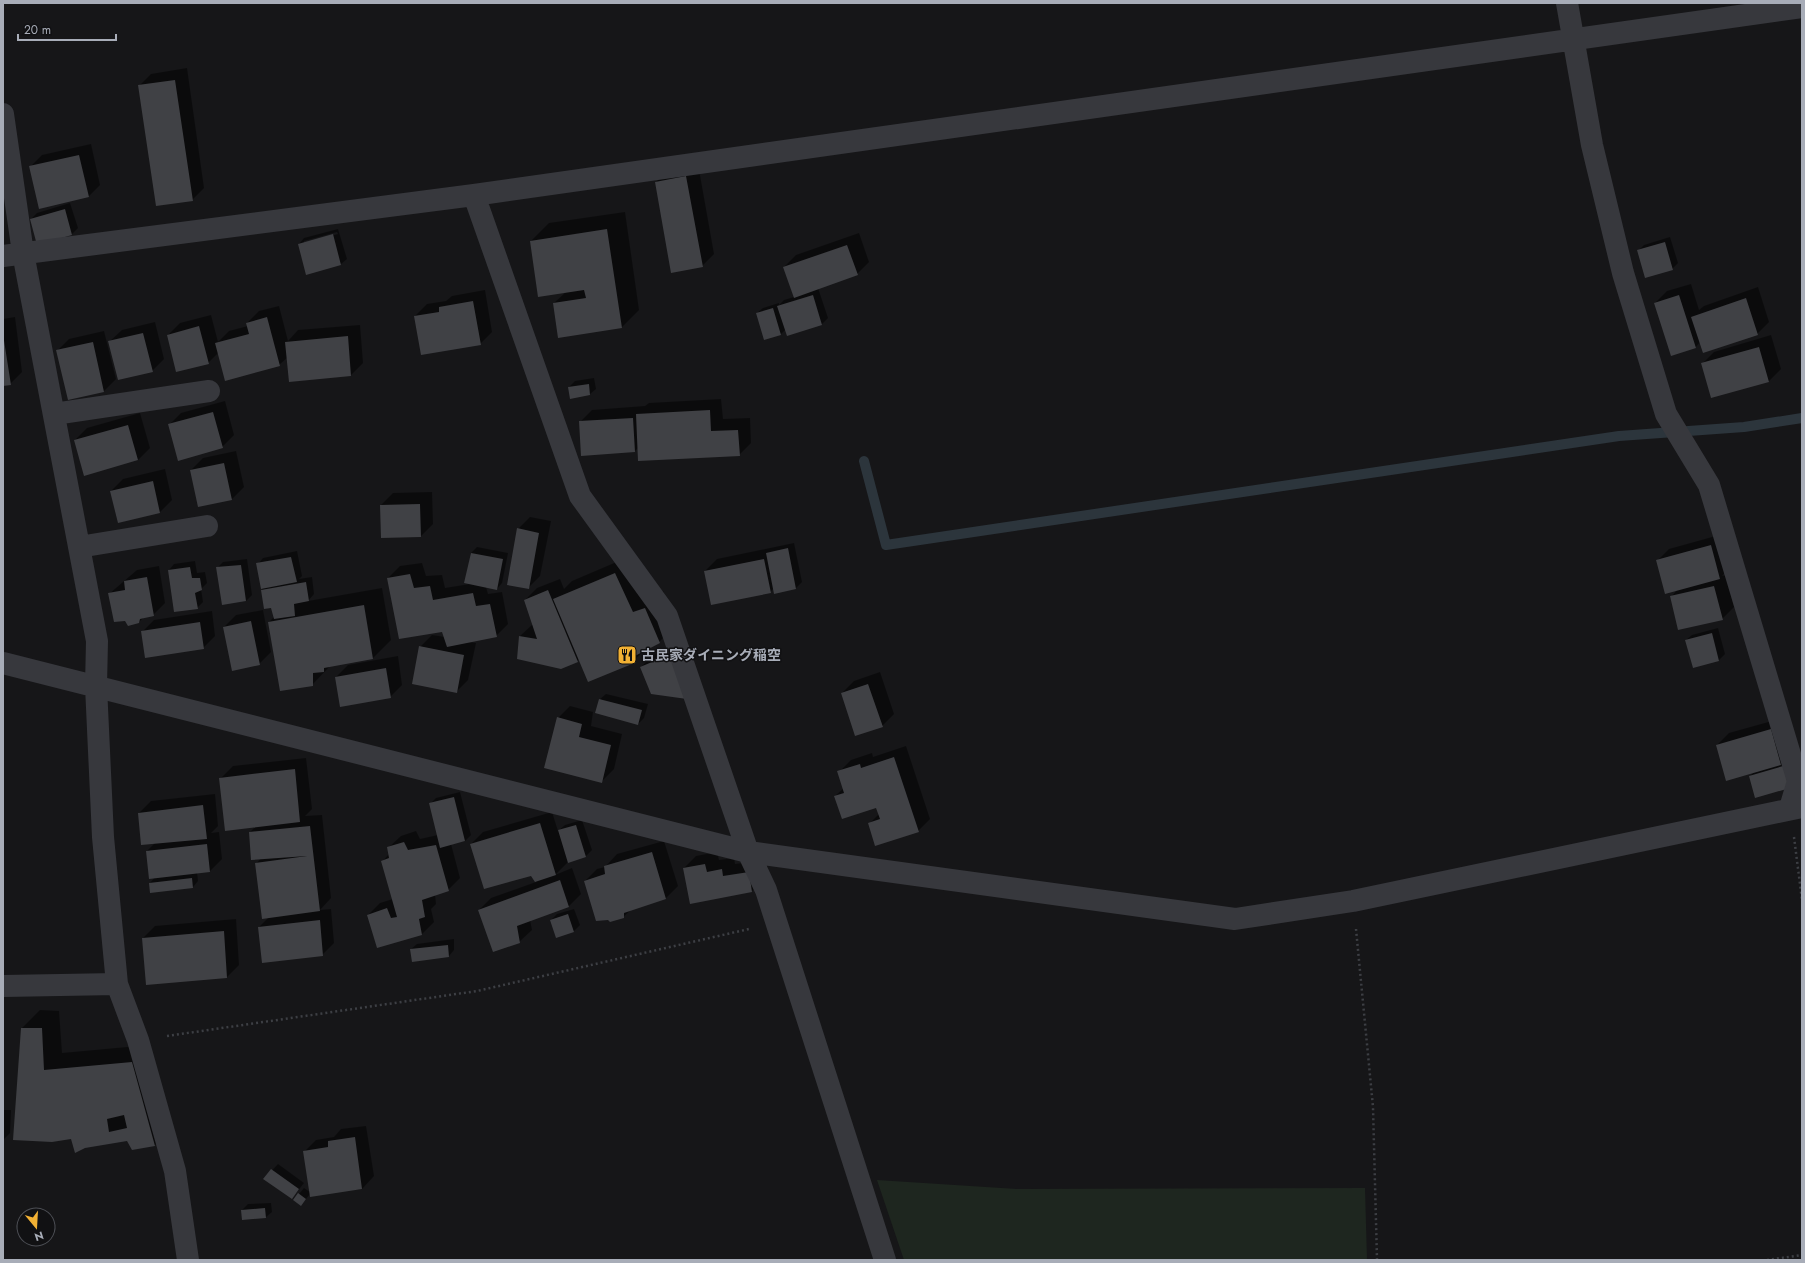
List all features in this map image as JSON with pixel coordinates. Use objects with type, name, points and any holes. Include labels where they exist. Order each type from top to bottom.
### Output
[{"type":"street","points":[[3,663],[748,852],[1235,919],[1353,901],[1796,808],[1798,780],[1709,485],[1666,414],[1630,295],[1592,145],[1567,3]]},
{"type":"street","points":[[13,254],[474,195],[1573,38],[1802,7]]},
{"type":"street","points":[[3,114],[13,254],[54,414],[97,641],[96,686],[103,837],[117,984],[138,1040],[175,1172],[188,1260]]},
{"type":"street","points":[[474,195],[580,496],[667,616],[748,852],[766,890],[775,923],[885,1260]]},
{"type":"street","points":[[54,414],[209,391]]},
{"type":"street","points":[[79,547],[207,526]]},
{"type":"street","points":[[3,986],[117,984]]},
{"type":"path","points":[[1796,808],[1802,900]]},
{"type":"path","points":[[1353,901],[1373,1107],[1377,1260]]},
{"type":"path","points":[[138,1040],[477,991],[775,923]]},
{"type":"path","points":[[1767,1260],[1802,1255]]},
{"type":"shaded area","points":[[877,1180],[1017,1189],[1365,1188],[1367,1260],[904,1260]]},
{"type":"building","points":[[175,80],[193,201],[156,206],[138,85]]},
{"type":"building","points":[[79,155],[89,197],[39,209],[29,166]]},
{"type":"building","points":[[686,176],[703,267],[671,273],[655,182]]},
{"type":"building","points":[[65,209],[72,235],[37,245],[30,219]]},
{"type":"building","points":[[607,229],[622,328],[558,338],[553,303],[586,298],[584,290],[538,297],[530,241]]},
{"type":"building","points":[[333,234],[341,265],[306,275],[298,244]]},
{"type":"building","points":[[1665,242],[1673,270],[1645,278],[1637,250]]},
{"type":"building","points":[[847,245],[858,275],[794,298],[783,267]]},
{"type":"building","points":[[813,295],[822,325],[787,336],[777,306]]},
{"type":"building","points":[[1679,295],[1696,348],[1671,356],[1654,303]]},
{"type":"building","points":[[1746,298],[1758,335],[1703,353],[1691,317]]},
{"type":"building","points":[[473,301],[481,345],[421,355],[414,316],[439,312],[439,307]]},
{"type":"building","points":[[773,308],[781,335],[764,340],[756,313]]},
{"type":"building","points":[[267,317],[280,366],[225,381],[215,343],[249,334],[246,323]]},
{"type":"building","points":[[199,326],[209,364],[176,372],[167,335]]},
{"type":"building","points":[[143,333],[153,372],[118,380],[108,341]]},
{"type":"building","points":[[3,334],[11,385],[3,386]]},
{"type":"building","points":[[348,336],[351,376],[289,382],[285,342]]},
{"type":"building","points":[[93,342],[104,392],[68,400],[56,350]]},
{"type":"building","points":[[1759,347],[1769,382],[1711,398],[1701,363]]},
{"type":"building","points":[[589,384],[590,395],[570,399],[568,387]]},
{"type":"building","points":[[710,410],[711,431],[738,430],[740,456],[638,461],[636,414]]},
{"type":"building","points":[[213,412],[223,448],[178,461],[168,424]]},
{"type":"building","points":[[633,418],[635,452],[581,456],[579,421]]},
{"type":"building","points":[[128,425],[138,460],[84,476],[74,440]]},
{"type":"building","points":[[224,463],[232,500],[198,507],[190,470]]},
{"type":"building","points":[[153,481],[160,513],[118,523],[110,491]]},
{"type":"building","points":[[420,504],[421,537],[381,538],[380,505]]},
{"type":"building","points":[[517,528],[539,533],[529,589],[507,585]]},
{"type":"building","points":[[1711,545],[1720,579],[1665,594],[1656,560]]},
{"type":"building","points":[[788,548],[796,589],[774,594],[766,553]]},
{"type":"building","points":[[471,553],[503,559],[497,590],[464,583]]},
{"type":"building","points":[[291,557],[297,582],[261,589],[256,563]]},
{"type":"building","points":[[764,559],[771,593],[711,605],[704,571]]},
{"type":"building","points":[[241,565],[246,601],[222,605],[216,567]]},
{"type":"building","points":[[190,567],[192,578],[200,578],[202,590],[195,593],[198,609],[174,612],[168,570]]},
{"type":"building","points":[[615,573],[633,612],[645,608],[660,643],[631,658],[632,664],[588,682],[553,599]]},
{"type":"building","points":[[410,574],[414,588],[430,586],[433,600],[473,593],[476,606],[490,604],[497,637],[447,647],[442,632],[399,639],[387,578]]},
{"type":"building","points":[[147,577],[154,616],[140,619],[139,623],[128,626],[125,621],[114,622],[108,593],[125,590],[124,581]]},
{"type":"building","points":[[306,582],[309,601],[294,604],[295,616],[274,619],[271,608],[264,609],[261,590]]},
{"type":"building","points":[[1714,586],[1723,620],[1678,630],[1670,596]]},
{"type":"building","points":[[548,590],[578,662],[561,669],[517,659],[519,636],[537,639],[524,600]]},
{"type":"building","points":[[364,605],[373,659],[324,668],[324,672],[313,673],[313,686],[280,691],[268,622]]},
{"type":"building","points":[[251,621],[260,665],[232,671],[223,627]]},
{"type":"building","points":[[200,622],[204,649],[145,658],[141,631]]},
{"type":"building","points":[[1712,633],[1719,661],[1693,668],[1685,640]]},
{"type":"building","points":[[419,646],[464,655],[457,693],[412,684]]},
{"type":"building","points":[[669,655],[687,699],[651,694],[640,667]]},
{"type":"building","points":[[386,668],[391,698],[340,707],[335,677]]},
{"type":"building","points":[[868,684],[883,727],[855,736],[841,693]]},
{"type":"building","points":[[599,699],[642,710],[638,725],[595,713]]},
{"type":"building","points":[[557,717],[582,724],[579,737],[611,745],[602,783],[544,768]]},
{"type":"building","points":[[1771,729],[1781,765],[1726,781],[1716,745]]},
{"type":"building","points":[[894,757],[919,832],[875,846],[868,823],[880,819],[876,808],[842,819],[834,796],[844,793],[837,771],[860,764],[861,768]]},
{"type":"building","points":[[1783,766],[1790,788],[1755,798],[1749,776]]},
{"type":"building","points":[[295,769],[300,822],[225,831],[219,778]]},
{"type":"building","points":[[454,797],[465,841],[440,848],[429,803]]},
{"type":"building","points":[[203,805],[207,839],[141,845],[138,813]]},
{"type":"building","points":[[540,823],[556,875],[535,882],[531,876],[484,889],[470,844]]},
{"type":"building","points":[[576,825],[586,857],[568,863],[558,830]]},
{"type":"building","points":[[310,826],[320,911],[262,919],[255,863],[307,856],[251,860],[249,832]]},
{"type":"building","points":[[404,842],[408,850],[436,845],[449,891],[422,900],[425,917],[419,919],[422,935],[377,948],[367,915],[387,908],[391,918],[397,917],[381,861],[389,858],[387,847]]},
{"type":"building","points":[[207,844],[210,872],[149,879],[146,851]]},
{"type":"building","points":[[652,852],[666,899],[624,913],[624,918],[610,922],[608,920],[596,921],[584,881],[605,874],[604,866]]},
{"type":"building","points":[[705,864],[707,872],[722,869],[723,876],[749,872],[752,892],[690,904],[683,868]]},
{"type":"building","points":[[192,878],[193,888],[150,893],[149,883]]},
{"type":"building","points":[[560,880],[569,907],[517,926],[520,943],[493,952],[478,910]]},
{"type":"building","points":[[568,914],[574,932],[556,938],[550,920]]},
{"type":"building","points":[[320,920],[323,956],[262,963],[258,927]]},
{"type":"building","points":[[224,931],[227,978],[146,985],[142,938]]},
{"type":"building","points":[[448,945],[449,957],[412,962],[410,949]]},
{"type":"building","points":[[21,1028],[42,1028],[44,1070],[132,1062],[155,1146],[132,1150],[127,1141],[85,1148],[75,1153],[71,1139],[52,1142],[13,1140]],"holes":[[[124,1115],[127,1128],[109,1132],[107,1119]]]},
{"type":"building","points":[[355,1137],[362,1189],[310,1197],[303,1151],[328,1147],[328,1141]]},
{"type":"building","points":[[271,1169],[299,1189],[292,1199],[263,1179]]},
{"type":"building","points":[[298,1193],[306,1199],[301,1206],[293,1200]]},
{"type":"building","points":[[265,1208],[266,1218],[242,1220],[241,1210]]},
{"type":"waterway","points":[[864,461],[886,545],[1619,436],[1744,427],[1802,418]]},
{"type":"place","name":"古民家ダイニング稲空","points":[[627,655]]}]
